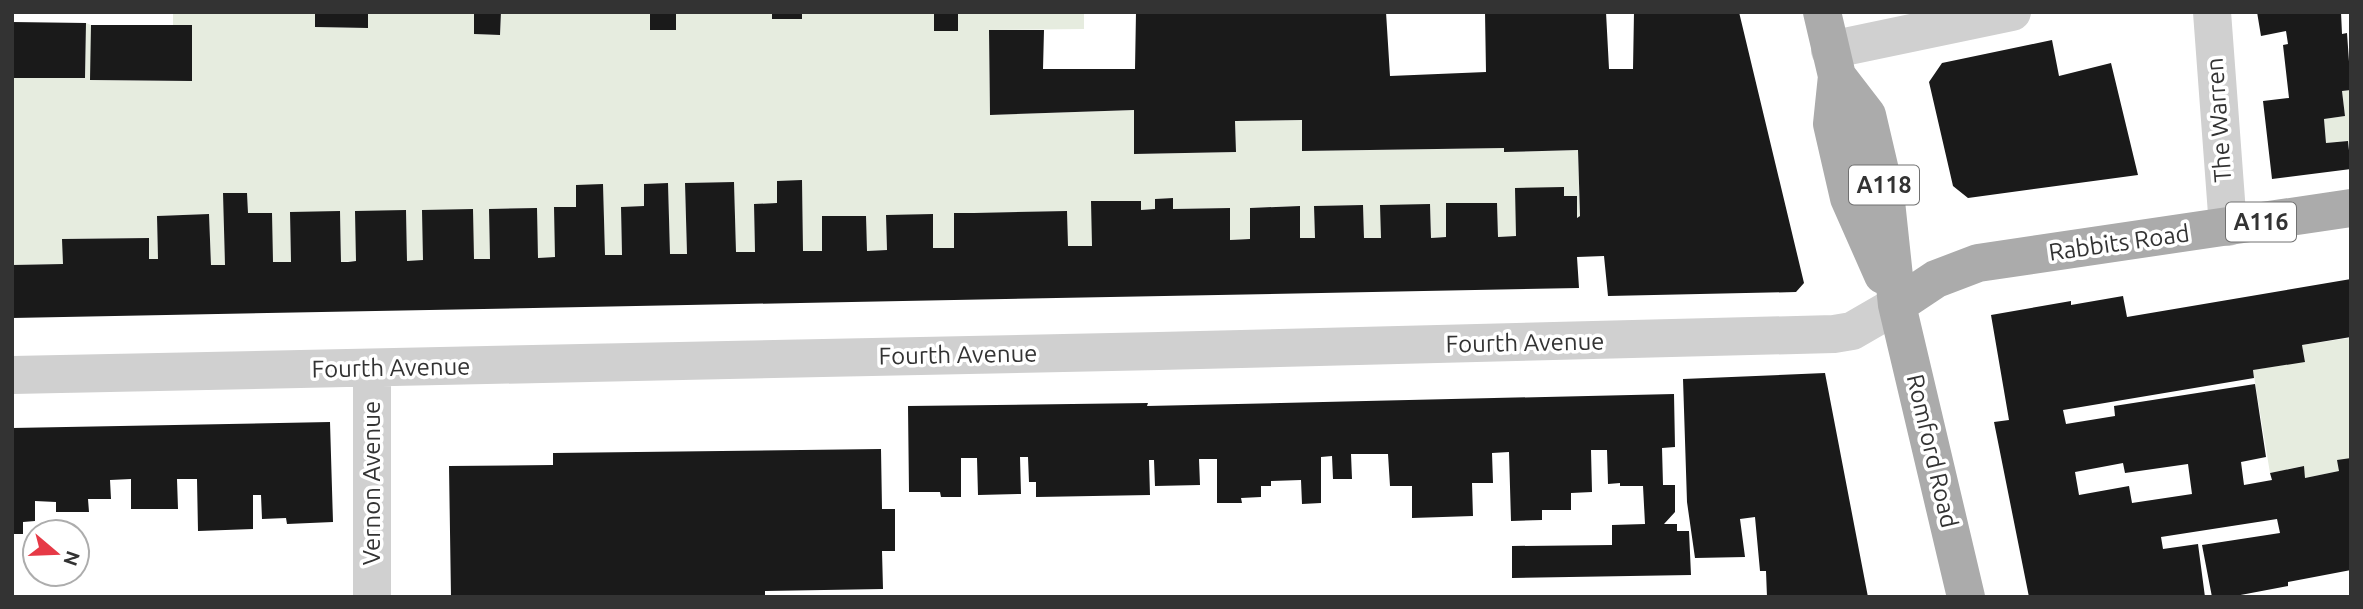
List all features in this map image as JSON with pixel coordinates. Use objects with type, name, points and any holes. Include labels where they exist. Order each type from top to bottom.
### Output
[{"type":"main road","name":"Romford Road","points":[[1822,12],[1834,63],[1832,124],[1849,198],[1897,305],[1966,597]]},
{"type":"main road","name":"Rabbits Road","points":[[1897,305],[1936,279],[1979,262],[2351,208]]},
{"type":"street","points":[[1834,63],[2012,12]]},
{"type":"street","name":"The Warren","points":[[2212,12],[2228,227]]},
{"type":"street","name":"Fourth Avenue","points":[[12,375],[1579,342],[1834,334],[1852,331],[1897,305]]},
{"type":"street","name":"Vernon Avenue","points":[[372,368],[372,597]]},
{"type":"shaded area","points":[[173,12],[315,12],[315,27],[367,28],[368,12],[474,12],[474,34],[500,35],[501,12],[650,12],[650,30],[676,30],[676,12],[772,12],[772,19],[802,19],[802,12],[934,12],[934,30],[957,31],[958,12],[1084,12],[1084,29],[989,30],[990,115],[1134,110],[1135,154],[1236,152],[1235,121],[1302,120],[1302,151],[1504,148],[1504,152],[1578,150],[1580,216],[1577,218],[1577,196],[1564,196],[1564,187],[1516,236],[1498,237],[1497,203],[1446,204],[1446,237],[1431,238],[1430,205],[1381,205],[1381,238],[1364,238],[1363,205],[1314,206],[1315,238],[1300,238],[1299,206],[1250,208],[1250,239],[1230,240],[1230,208],[1173,209],[1173,198],[1156,199],[1155,209],[1141,210],[1140,201],[1092,201],[1092,246],[1068,246],[1067,211],[954,214],[954,248],[933,248],[932,214],[886,216],[887,250],[867,251],[865,216],[822,216],[822,251],[803,251],[802,181],[777,181],[777,203],[754,204],[755,252],[736,252],[734,182],[685,183],[687,254],[670,254],[668,183],[645,184],[644,206],[621,207],[622,255],[605,255],[603,185],[576,185],[576,207],[555,207],[555,257],[538,258],[536,208],[489,209],[490,259],[407,261],[406,210],[356,261],[341,262],[340,212],[290,212],[291,262],[273,262],[248,213],[247,193],[224,193],[225,265],[211,265],[209,214],[157,216],[158,259],[149,259],[148,238],[63,239],[63,264],[12,265],[12,78],[85,78],[86,23],[91,25],[91,80],[191,81],[192,26],[173,25]]},
{"type":"shaded area","points":[[2351,90],[2351,159],[2348,141],[2326,143],[2324,119],[2345,116],[2342,91]]},
{"type":"shaded area","points":[[2349,338],[2351,458],[2339,471],[2305,478],[2303,466],[2270,473],[2253,370],[2305,361],[2302,345]]},
{"type":"building","points":[[315,12],[368,12],[368,28],[315,27]]},
{"type":"building","points":[[474,12],[501,12],[500,35],[474,34]]},
{"type":"building","points":[[650,12],[676,12],[676,30],[650,30]]},
{"type":"building","points":[[772,12],[802,12],[802,19],[772,19]]},
{"type":"building","points":[[934,12],[958,12],[958,31],[934,31]]},
{"type":"building","points":[[1136,12],[1386,12],[1390,76],[1486,72],[1485,12],[1606,12],[1609,69],[1633,69],[1634,12],[1739,12],[1804,283],[1796,292],[1608,296],[1604,256],[1577,257],[1579,288],[12,318],[12,265],[63,264],[62,239],[149,238],[149,259],[158,259],[157,216],[209,214],[211,265],[225,265],[223,193],[247,193],[248,213],[272,213],[273,262],[291,262],[290,212],[340,211],[341,262],[356,261],[355,211],[406,210],[407,261],[423,260],[422,210],[473,209],[474,259],[490,259],[489,209],[537,208],[538,258],[555,257],[554,207],[576,207],[576,185],[603,184],[605,255],[622,255],[621,207],[644,206],[644,184],[668,183],[670,254],[687,254],[685,183],[734,182],[736,252],[755,252],[754,204],[777,203],[777,181],[802,180],[803,251],[822,251],[822,216],[866,216],[867,251],[887,250],[886,215],[933,214],[933,248],[954,248],[954,213],[1067,211],[1068,246],[1092,246],[1091,201],[1141,201],[1141,210],[1155,209],[1155,199],[1173,198],[1173,209],[1230,208],[1230,240],[1250,239],[1250,208],[1300,206],[1300,238],[1315,238],[1314,206],[1363,205],[1364,238],[1381,238],[1380,205],[1430,204],[1431,238],[1446,237],[1446,203],[1497,203],[1498,237],[1516,236],[1515,188],[1564,187],[1564,196],[1577,196],[1577,218],[1580,216],[1578,150],[1504,152],[1504,148],[1302,151],[1302,120],[1235,121],[1236,152],[1134,154],[1134,110],[990,115],[989,30],[1044,30],[1043,69],[1135,69]]},
{"type":"building","points":[[2257,12],[2341,12],[2342,34],[2347,33],[2351,90],[2342,91],[2345,116],[2324,119],[2326,143],[2348,141],[2351,169],[2272,179],[2263,101],[2289,98],[2283,45],[2288,44],[2286,31],[2261,36]]},
{"type":"building","points":[[12,22],[86,23],[85,78],[12,78]]},
{"type":"building","points":[[91,25],[192,25],[192,81],[90,80]]},
{"type":"building","points":[[2052,40],[2059,76],[2111,63],[2138,175],[1968,198],[1953,186],[1929,82],[1942,63]]},
{"type":"building","points":[[2351,279],[2351,337],[2302,345],[2305,362],[2253,370],[2254,378],[2063,410],[2066,424],[2115,416],[2114,406],[2255,384],[2266,457],[2241,462],[2244,485],[2272,480],[2270,473],[2304,466],[2305,478],[2339,471],[2337,460],[2351,458],[2351,570],[2288,582],[2288,586],[2230,597],[2212,597],[2202,545],[2280,533],[2277,519],[2161,537],[2163,549],[2198,544],[2205,597],[2029,597],[1994,422],[2009,420],[1991,315],[2071,301],[2071,305],[2123,296],[2127,317]],"holes":[[[2123,463],[2125,473],[2188,464],[2192,494],[2132,503],[2129,486],[2079,495],[2075,472]]]},
{"type":"building","points":[[1825,373],[1868,597],[1767,597],[1766,571],[1760,571],[1755,517],[1740,519],[1745,557],[1695,558],[1687,502],[1683,379]]},
{"type":"building","points":[[1674,394],[1675,447],[1662,448],[1663,485],[1675,485],[1675,512],[1664,524],[1677,524],[1677,531],[1689,531],[1691,575],[1512,578],[1512,546],[1612,545],[1612,525],[1645,524],[1643,486],[1608,484],[1607,450],[1591,450],[1592,492],[1571,493],[1571,510],[1542,510],[1542,520],[1511,521],[1509,452],[1492,453],[1493,483],[1472,483],[1473,516],[1412,518],[1412,486],[1390,486],[1388,454],[1351,454],[1352,479],[1333,479],[1332,456],[1321,457],[1321,503],[1302,504],[1301,480],[1271,481],[1271,486],[1261,486],[1261,497],[1241,498],[1242,503],[1217,503],[1217,459],[1199,459],[1200,485],[1155,486],[1154,460],[1149,460],[1150,495],[1036,497],[1036,482],[1029,482],[1028,457],[1020,457],[1021,494],[978,495],[977,458],[961,458],[961,497],[941,497],[940,492],[909,492],[908,406],[1148,403],[1147,406]]},
{"type":"building","points":[[330,422],[333,522],[287,524],[286,518],[262,519],[261,495],[253,495],[253,529],[198,531],[197,479],[177,479],[178,509],[131,509],[131,479],[110,480],[111,499],[88,499],[89,512],[56,512],[56,502],[35,501],[35,518],[21,518],[21,534],[12,534],[12,428]]},
{"type":"building","points":[[881,449],[882,509],[895,509],[895,551],[882,551],[883,589],[765,591],[765,597],[451,597],[449,466],[553,465],[553,453]]}]
